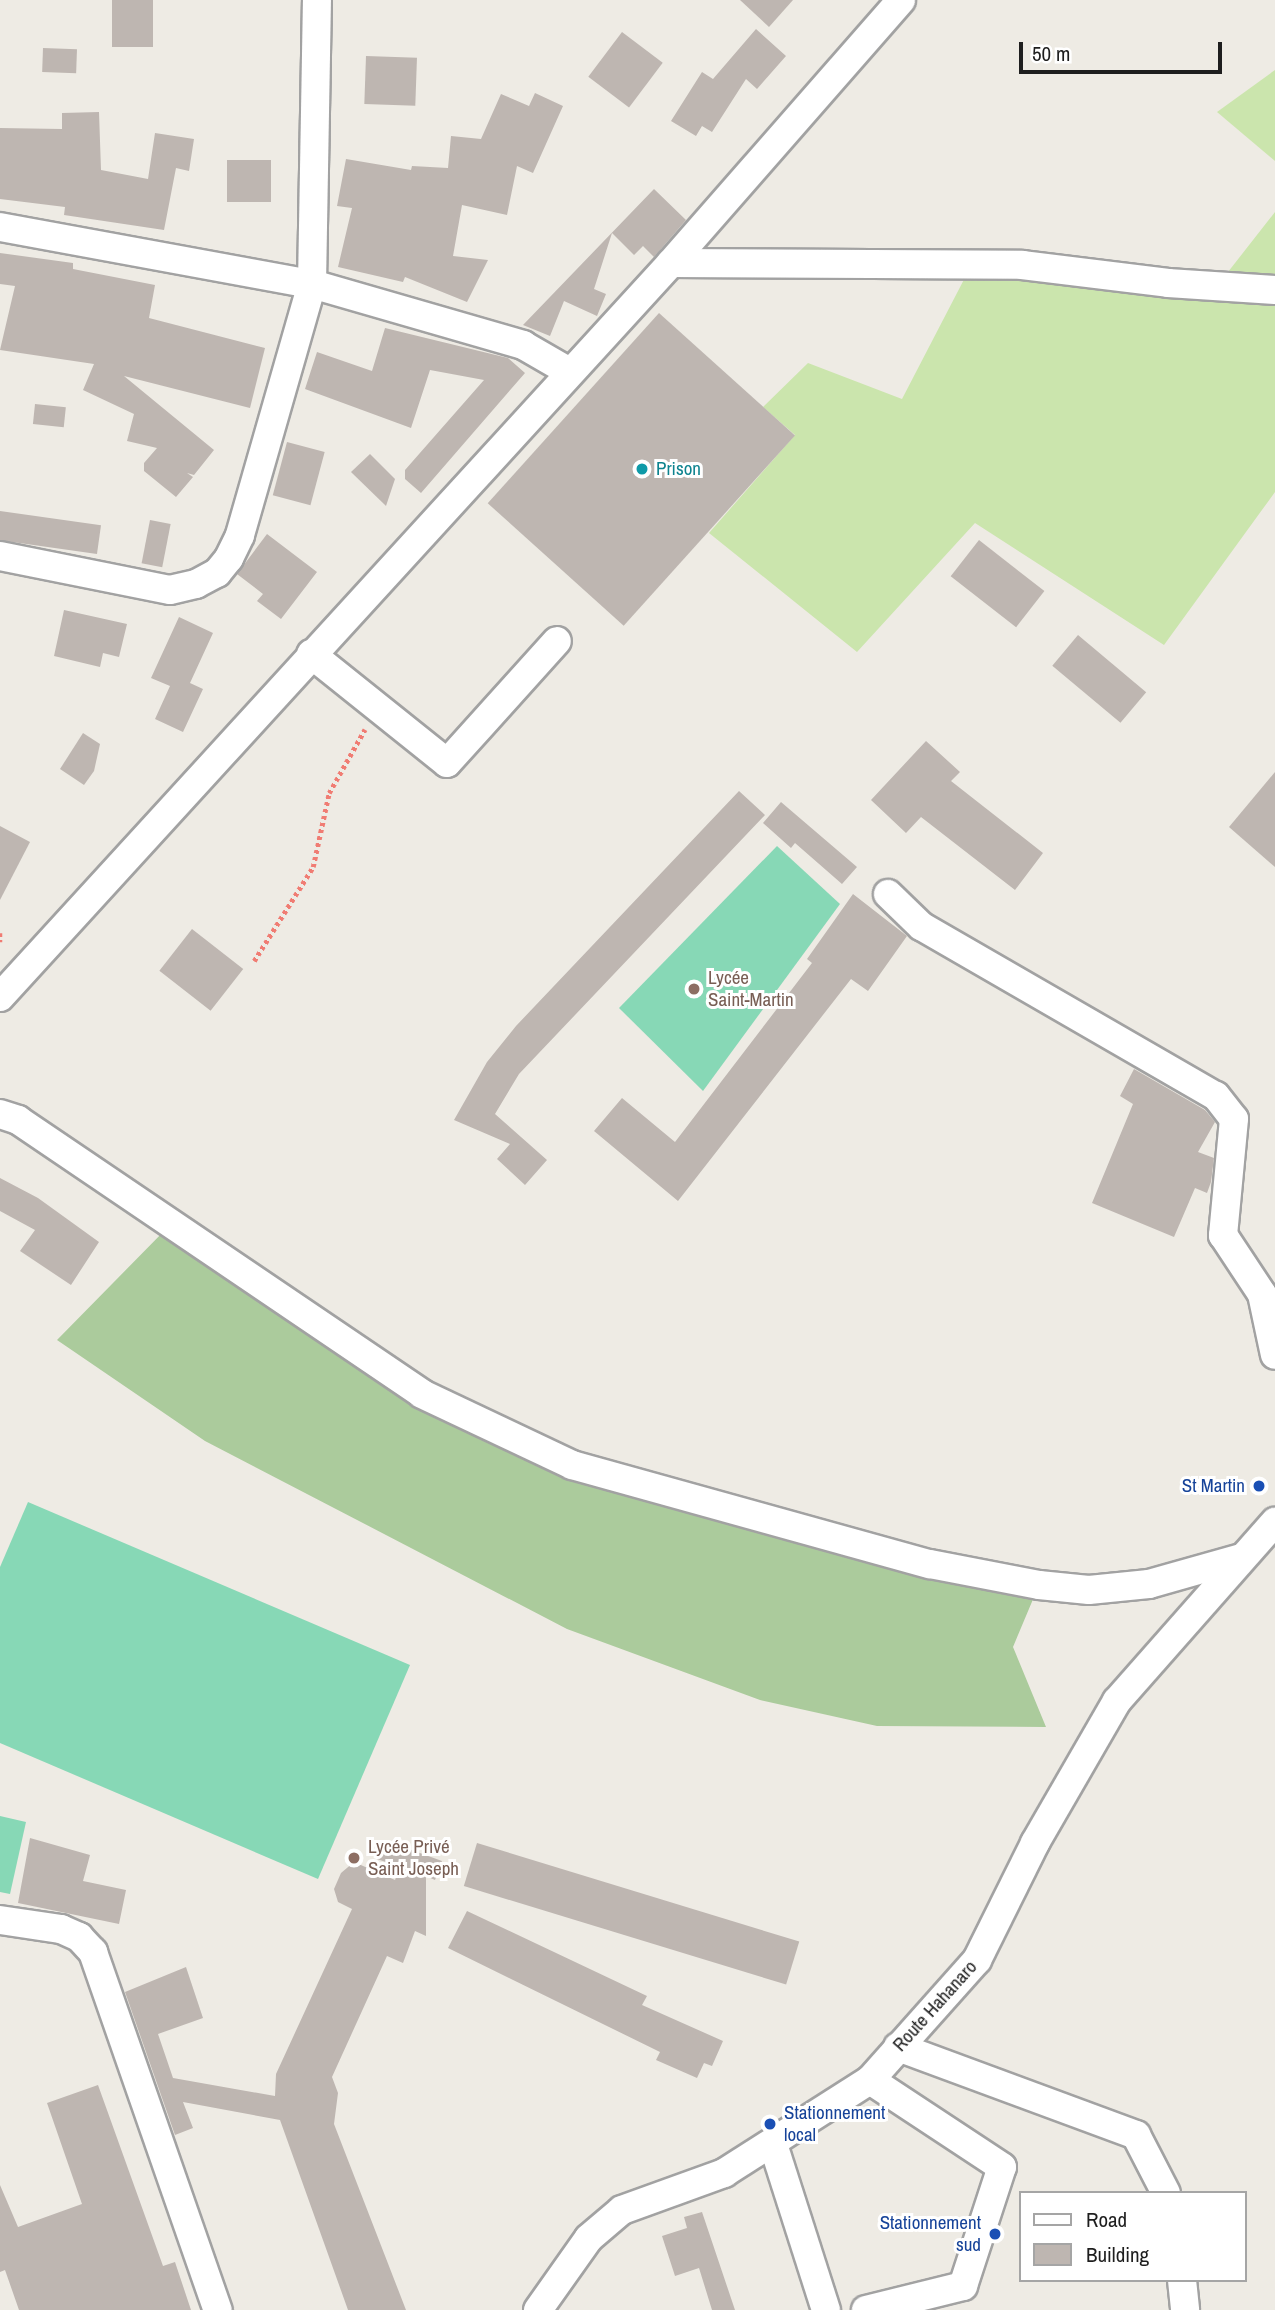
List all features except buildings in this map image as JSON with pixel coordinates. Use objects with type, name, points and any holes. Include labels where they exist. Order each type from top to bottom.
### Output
[{"type":"street","points":[[0,556],[170,590],[195,584],[217,573],[240,535],[312,284],[317,0]]},
{"type":"street","points":[[0,997],[568,371],[671,263],[886,5]]},
{"type":"street","points":[[0,227],[312,284],[511,341],[568,371]]},
{"type":"street","points":[[671,263],[1022,265],[1168,283],[1275,290]]},
{"type":"street","points":[[311,654],[447,763],[557,641]]},
{"type":"street","points":[[888,894],[921,926],[1216,1096],[1234,1119],[1223,1235],[1262,1294],[1275,1355]]},
{"type":"street","points":[[0,1114],[18,1120],[422,1394],[572,1465],[930,1564],[1039,1585],[1088,1590],[1149,1584],[1241,1558]]},
{"type":"street","name":"Route Hahanaro","points":[[538,2310],[589,2238],[622,2210],[724,2173],[870,2080],[977,1960],[1035,1843],[1117,1701],[1275,1522]]},
{"type":"street","points":[[0,1920],[61,1929],[79,1937],[93,1952],[218,2310]]},
{"type":"street","points":[[898,2047],[1136,2135],[1165,2191]]},
{"type":"street","points":[[866,2310],[963,2286],[1002,2167],[870,2080]]},
{"type":"street","points":[[773,2144],[826,2310]]},
{"type":"street","points":[[1182,2282],[1185,2310]]},
{"type":"path","points":[[254,961],[313,867],[329,793],[378,707]]},
{"type":"path","points":[[0,933],[0,942]]},
{"type":"green space","points":[[1275,70],[1275,161],[1217,112]]},
{"type":"green space","points":[[1275,212],[1275,492],[1164,645],[975,523],[857,652],[709,533],[795,435],[763,407],[808,363],[902,399],[971,266],[1217,286]]},
{"type":"green space","points":[[777,846],[840,904],[703,1091],[619,1008]]},
{"type":"green space","points":[[169,1226],[337,1340],[572,1465],[1039,1585],[1013,1647],[1046,1727],[877,1726],[760,1700],[567,1629],[205,1441],[57,1340]]},
{"type":"green space","points":[[28,1502],[410,1665],[318,1879],[0,1743],[0,1567]]},
{"type":"green space","points":[[0,1816],[26,1822],[10,1894],[0,1892]]},
{"type":"place","name":"Prison","points":[[642,469]]},
{"type":"place","name":"Lycée Saint-Martin","points":[[694,989]]},
{"type":"place","name":"St Martin","points":[[1259,1486]]},
{"type":"place","name":"Lycée Privé Saint Joseph","points":[[354,1858]]},
{"type":"place","name":"Stationnement local","points":[[770,2124]]},
{"type":"place","name":"Stationnement sud","points":[[995,2234]]}]
